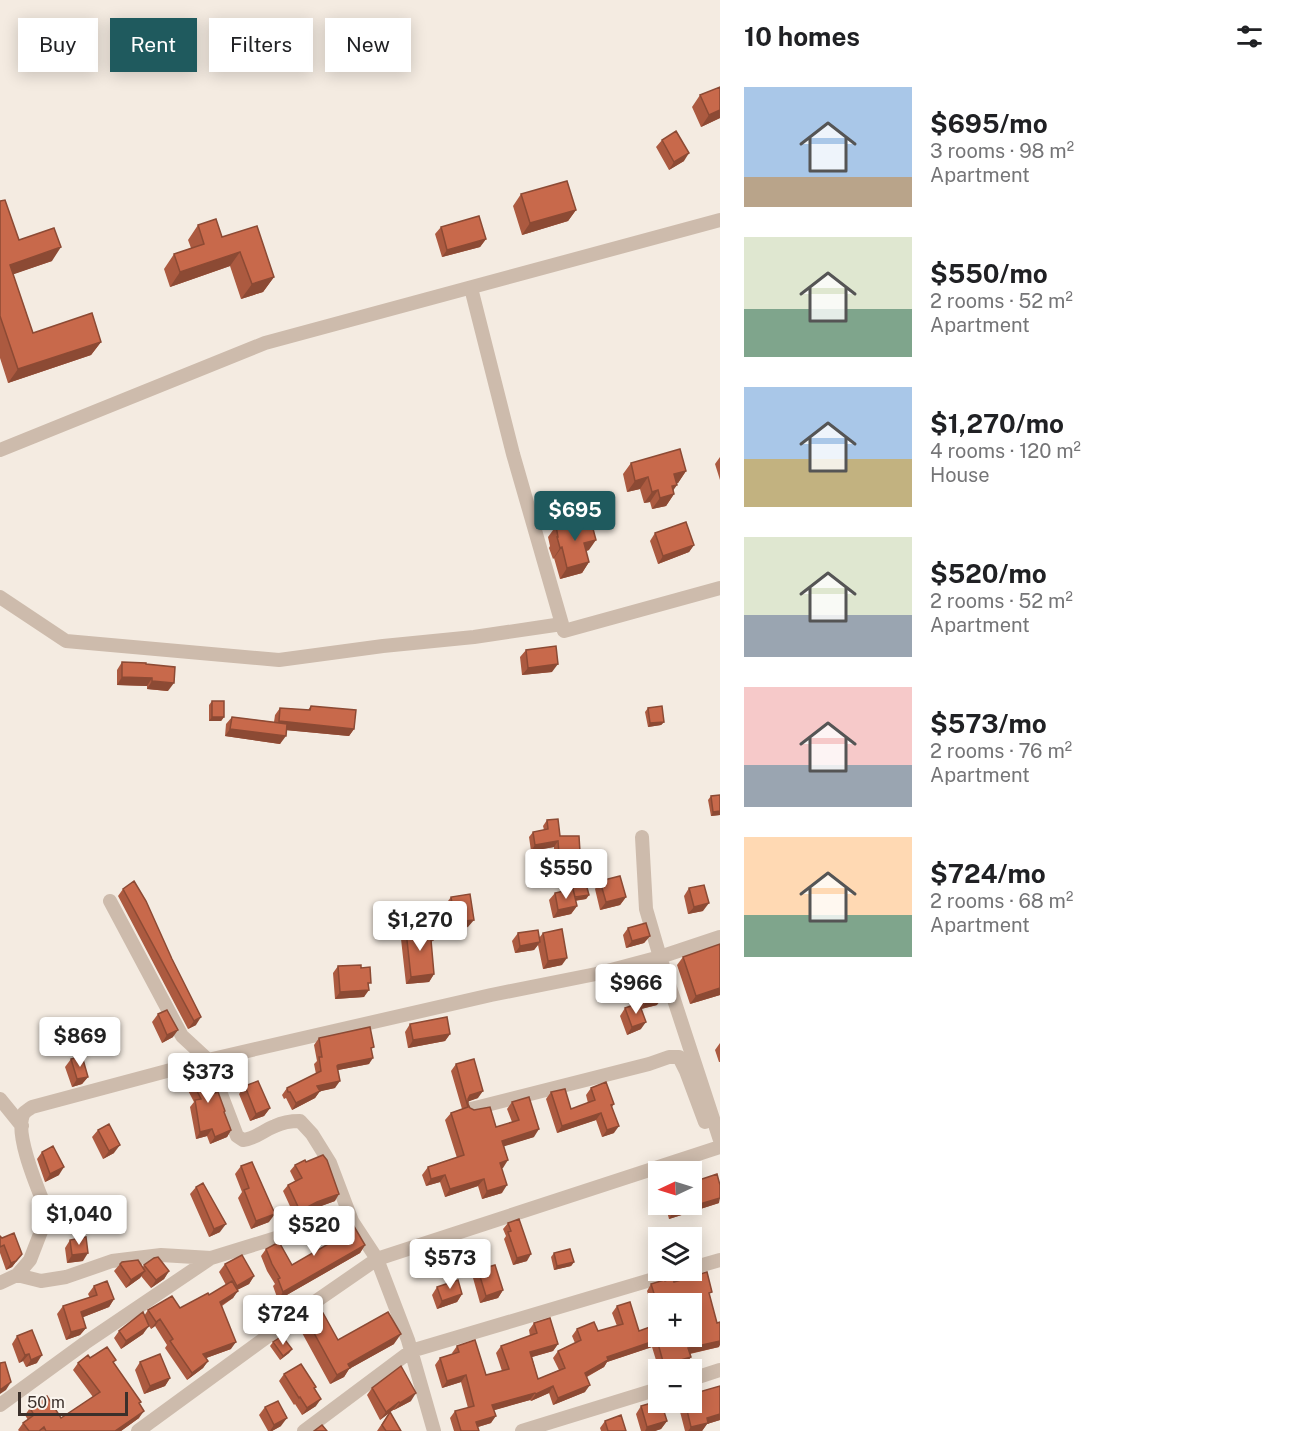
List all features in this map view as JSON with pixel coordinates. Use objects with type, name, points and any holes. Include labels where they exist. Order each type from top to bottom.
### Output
[{"type":"street","points":[[0,450],[265,343],[720,220]]},
{"type":"street","points":[[471,288],[513,454],[564,631],[720,588]]},
{"type":"street","points":[[0,597],[66,641],[279,660],[562,624]]},
{"type":"street","points":[[642,837],[646,909],[720,1144]]},
{"type":"street","points":[[110,901],[182,1036],[208,1060],[237,1136],[243,1140],[253,1138],[275,1125],[300,1121],[312,1134],[330,1163],[352,1221],[377,1259],[411,1351],[434,1431]]},
{"type":"street","points":[[0,1282],[17,1275],[30,1260],[47,1216],[23,1146],[24,1113],[32,1107],[208,1060],[491,995],[596,974],[660,957],[720,937]]},
{"type":"street","points":[[471,1109],[650,1064],[669,1057],[679,1057],[704,1121],[720,1144]]},
{"type":"street","points":[[0,1099],[22,1126]]},
{"type":"street","points":[[138,1431],[377,1259],[720,1144]]},
{"type":"street","points":[[0,1405],[85,1343],[211,1258],[321,1224],[352,1221]]},
{"type":"street","points":[[17,1275],[41,1281],[66,1277],[112,1261],[161,1255],[211,1258]]},
{"type":"street","points":[[702,1265],[720,1260]]},
{"type":"street","points":[[304,1431],[411,1351],[648,1281]]},
{"type":"street","points":[[702,1376],[720,1370]]},
{"type":"street","points":[[522,1431],[648,1392]]},
{"type":"building","points":[[720,87],[720,110],[709,115],[700,95]]},
{"type":"building","points":[[676,131],[689,153],[674,162],[662,140]]},
{"type":"building","points":[[567,181],[576,210],[530,223],[521,194]]},
{"type":"building","points":[[5,200],[19,240],[54,228],[61,247],[10,265],[33,333],[92,313],[101,342],[18,369],[0,316],[0,201]]},
{"type":"building","points":[[479,216],[486,239],[447,250],[441,227]]},
{"type":"building","points":[[216,219],[222,237],[257,226],[274,277],[252,284],[240,252],[180,272],[174,254],[204,244],[198,225]]},
{"type":"building","points":[[680,449],[686,471],[674,474],[677,485],[672,486],[674,494],[660,498],[658,490],[652,492],[648,477],[635,481],[631,463]]},
{"type":"building","points":[[577,520],[580,528],[592,525],[596,540],[584,543],[589,562],[567,568],[557,537],[556,526]]},
{"type":"building","points":[[686,522],[694,545],[663,556],[655,533]]},
{"type":"building","points":[[556,646],[558,664],[528,668],[526,650]]},
{"type":"building","points":[[122,662],[175,667],[174,683],[152,681],[152,678],[122,677]]},
{"type":"building","points":[[212,701],[224,701],[224,717],[212,717]]},
{"type":"building","points":[[311,706],[356,710],[354,729],[279,721],[280,708],[310,710]]},
{"type":"building","points":[[662,706],[664,722],[650,723],[648,708]]},
{"type":"building","points":[[232,717],[287,724],[286,736],[230,729]]},
{"type":"building","points":[[720,795],[720,811],[713,812],[711,796]]},
{"type":"building","points":[[558,819],[560,836],[579,836],[580,852],[559,853],[558,841],[535,845],[533,832],[548,829],[547,820]]},
{"type":"building","points":[[620,876],[626,897],[606,902],[600,881]]},
{"type":"building","points":[[134,881],[146,901],[201,1017],[194,1021],[123,889]]},
{"type":"building","points":[[586,884],[589,895],[575,897],[572,887]]},
{"type":"building","points":[[704,885],[709,903],[694,907],[689,888]]},
{"type":"building","points":[[573,889],[577,906],[558,910],[555,893]]},
{"type":"building","points":[[470,894],[474,920],[455,922],[451,897]]},
{"type":"building","points":[[646,923],[650,936],[632,941],[628,928]]},
{"type":"building","points":[[431,928],[434,974],[411,977],[406,931]]},
{"type":"building","points":[[562,929],[567,958],[548,961],[543,933]]},
{"type":"building","points":[[538,930],[540,942],[520,946],[518,933]]},
{"type":"building","points":[[720,944],[720,988],[696,996],[683,957]]},
{"type":"building","points":[[361,965],[361,968],[370,967],[369,990],[340,992],[338,966]]},
{"type":"building","points":[[658,981],[663,997],[647,1001],[642,985]]},
{"type":"building","points":[[639,1003],[646,1022],[632,1027],[625,1008]]},
{"type":"building","points":[[167,1010],[178,1030],[167,1035],[158,1014]]},
{"type":"building","points":[[447,1017],[450,1034],[413,1040],[410,1024]]},
{"type":"building","points":[[370,1027],[374,1047],[371,1048],[373,1058],[338,1065],[340,1081],[317,1086],[320,1091],[296,1103],[287,1088],[321,1071],[319,1057],[322,1057],[319,1038]]},
{"type":"building","points":[[82,1056],[88,1077],[77,1079],[71,1059]]},
{"type":"building","points":[[474,1059],[483,1091],[470,1095],[468,1104],[470,1108],[474,1110],[490,1107],[496,1127],[519,1120],[512,1102],[529,1097],[539,1129],[502,1141],[508,1160],[500,1163],[507,1185],[487,1191],[484,1179],[450,1189],[445,1175],[431,1179],[428,1167],[464,1155],[451,1113],[468,1107],[456,1064]]},
{"type":"building","points":[[201,1065],[215,1093],[218,1092],[231,1130],[215,1137],[212,1129],[200,1132],[195,1100],[201,1099],[186,1070]]},
{"type":"building","points":[[258,1081],[270,1108],[256,1114],[245,1086]]},
{"type":"building","points":[[606,1082],[619,1126],[607,1130],[601,1113],[562,1126],[551,1092],[565,1089],[571,1109],[595,1100],[591,1088]]},
{"type":"building","points":[[109,1124],[120,1145],[109,1151],[98,1130]]},
{"type":"building","points":[[53,1146],[64,1167],[50,1174],[42,1152]]},
{"type":"building","points":[[323,1155],[327,1160],[339,1194],[300,1211],[288,1185],[302,1178],[295,1165]]},
{"type":"building","points":[[252,1162],[275,1214],[256,1221],[244,1190],[249,1188],[241,1166]]},
{"type":"building","points":[[717,1174],[720,1198],[702,1203],[702,1179]]},
{"type":"building","points":[[203,1183],[226,1224],[214,1229],[196,1187]]},
{"type":"building","points":[[519,1219],[531,1254],[517,1258],[508,1232],[511,1231],[508,1223]]},
{"type":"building","points":[[352,1223],[365,1245],[283,1292],[278,1279],[280,1278],[266,1249],[279,1242],[292,1265],[337,1239],[333,1232]]},
{"type":"building","points":[[14,1233],[22,1254],[11,1263],[4,1245],[0,1247],[0,1236],[2,1238]]},
{"type":"building","points":[[86,1237],[88,1253],[72,1255],[70,1240]]},
{"type":"building","points":[[570,1249],[574,1262],[557,1266],[554,1253]]},
{"type":"building","points":[[242,1255],[254,1276],[237,1286],[225,1264]]},
{"type":"building","points":[[158,1257],[169,1271],[156,1280],[144,1265]]},
{"type":"building","points":[[138,1260],[145,1271],[131,1280],[120,1264]]},
{"type":"building","points":[[495,1265],[503,1290],[486,1296],[478,1270]]},
{"type":"building","points":[[707,1272],[712,1292],[709,1293],[717,1323],[720,1322],[720,1341],[702,1345],[702,1293],[654,1293],[651,1284],[661,1281],[702,1281],[702,1274]]},
{"type":"building","points":[[458,1280],[462,1294],[442,1301],[437,1287]]},
{"type":"building","points":[[107,1281],[114,1299],[81,1312],[86,1328],[71,1332],[63,1306],[97,1295],[94,1286]]},
{"type":"building","points":[[232,1281],[238,1291],[220,1302],[236,1342],[203,1354],[208,1361],[192,1373],[170,1341],[173,1339],[160,1319],[156,1322],[148,1310],[172,1296],[180,1308],[208,1293],[209,1295]]},
{"type":"building","points":[[630,1302],[639,1331],[648,1328],[648,1343],[607,1357],[608,1360],[585,1373],[590,1385],[558,1398],[553,1386],[536,1394],[492,1405],[496,1416],[476,1422],[479,1431],[461,1431],[455,1411],[474,1406],[466,1375],[447,1381],[440,1358],[459,1352],[457,1346],[475,1340],[486,1375],[509,1369],[501,1346],[537,1333],[534,1323],[550,1318],[558,1344],[530,1352],[538,1379],[565,1368],[558,1351],[581,1340],[577,1329],[594,1322],[598,1331],[623,1324],[617,1306]]},
{"type":"building","points":[[143,1312],[149,1326],[126,1341],[119,1331]]},
{"type":"building","points":[[388,1312],[401,1334],[348,1364],[350,1368],[337,1375],[308,1322],[323,1313],[338,1340]]},
{"type":"building","points":[[32,1330],[42,1355],[31,1360],[29,1354],[25,1355],[17,1336]]},
{"type":"building","points":[[282,1336],[292,1349],[283,1356],[273,1342]]},
{"type":"building","points":[[107,1347],[116,1360],[113,1362],[141,1402],[139,1403],[144,1411],[115,1431],[46,1431],[44,1427],[39,1431],[29,1431],[23,1423],[34,1415],[30,1408],[47,1396],[61,1418],[100,1392],[78,1363],[88,1355],[90,1358]]},
{"type":"building","points":[[659,1347],[693,1347],[688,1348],[691,1357],[662,1359]]},
{"type":"building","points":[[160,1354],[170,1378],[150,1386],[140,1362]]},
{"type":"building","points":[[5,1362],[11,1382],[0,1390],[0,1363]]},
{"type":"building","points":[[301,1364],[321,1399],[307,1408],[284,1374]]},
{"type":"building","points":[[401,1366],[416,1393],[386,1412],[372,1388]]},
{"type":"building","points":[[720,1386],[720,1414],[707,1418],[708,1423],[691,1427],[688,1413],[702,1413],[702,1391]]},
{"type":"building","points":[[278,1401],[287,1418],[274,1425],[265,1407]]},
{"type":"building","points":[[648,1404],[648,1413],[664,1413],[667,1421],[647,1427],[641,1406]]},
{"type":"building","points":[[390,1412],[401,1431],[386,1431],[382,1425]]},
{"type":"building","points":[[621,1415],[626,1431],[608,1431],[605,1421]]},
{"type":"building","points":[[322,1425],[327,1431],[314,1431]]}]
